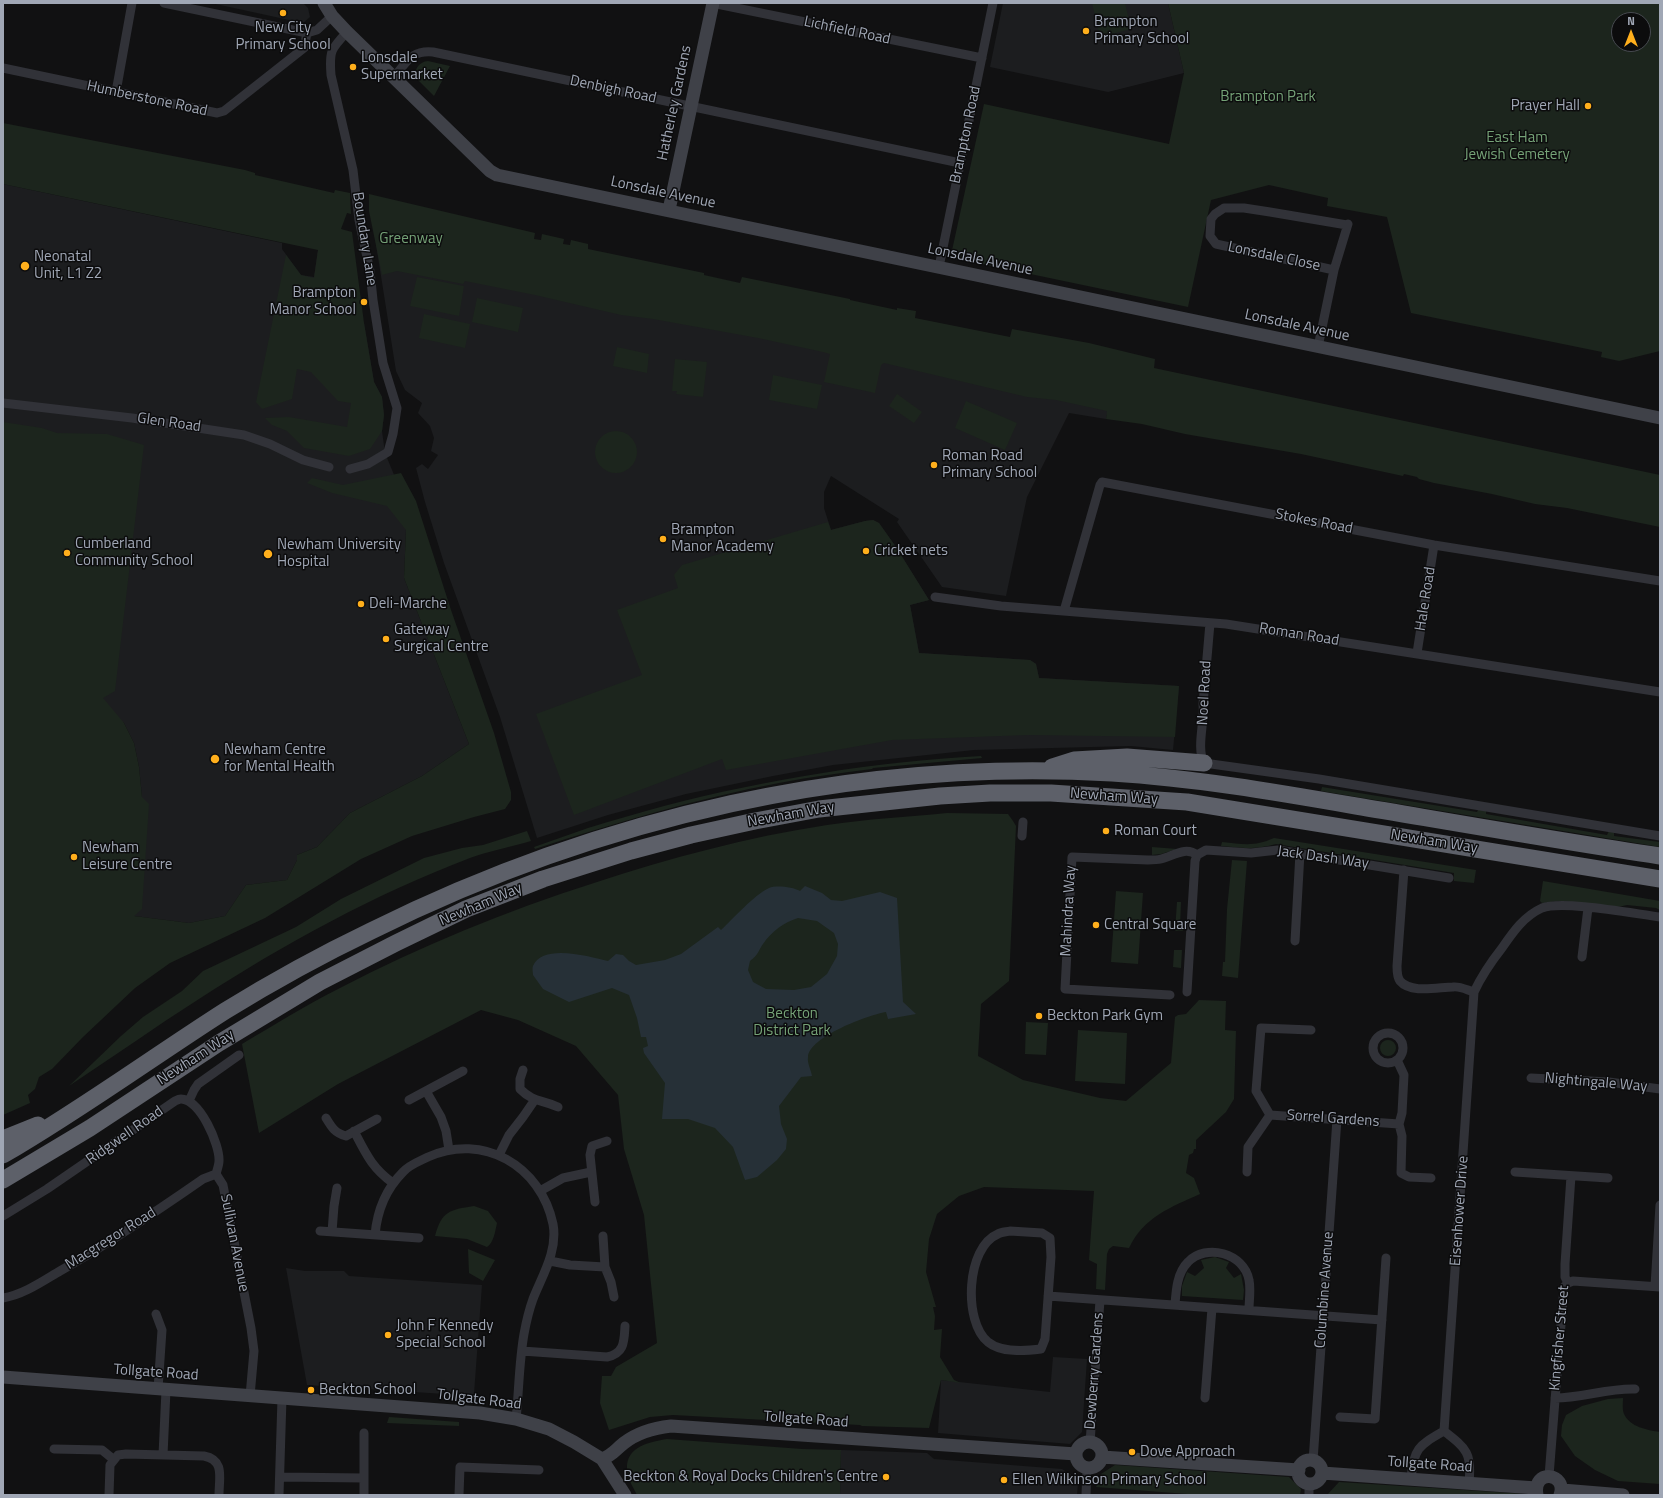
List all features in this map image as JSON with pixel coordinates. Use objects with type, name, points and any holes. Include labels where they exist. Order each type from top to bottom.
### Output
[{"type":"highway","points":[[1038,771],[1074,760],[1120,757],[1204,762]]},
{"type":"highway","name":"Newham Way","points":[[3,1155],[90,1102],[230,1008],[305,965],[418,908],[487,878],[619,832],[691,812],[787,792],[886,778],[948,773],[1038,771],[1114,774],[1181,780],[1306,798],[1660,856]]},
{"type":"highway","name":"Newham Way","points":[[3,1180],[90,1128],[219,1043],[320,982],[466,909],[543,879],[631,851],[698,833],[820,809],[893,800],[990,793],[1051,793],[1187,802],[1660,879]]},
{"type":"highway","points":[[3,1139],[90,1102]]},
{"type":"highway","points":[[3,1191],[90,1128]]},
{"type":"street","points":[[116,92],[132,3]]},
{"type":"street","points":[[164,3],[307,33],[317,30],[332,16]]},
{"type":"street","name":"Lonsdale Avenue","points":[[324,3],[332,16],[347,32],[490,171],[497,175],[1660,418]]},
{"type":"street","name":"Lichfield Road","points":[[712,3],[982,58]]},
{"type":"street","name":"Hatherley Gardens","points":[[669,210],[692,106],[712,3]]},
{"type":"street","name":"Brampton Road","points":[[939,267],[993,3]]},
{"type":"street","name":"Boundary Lane","points":[[347,32],[331,52],[331,75],[354,178],[359,220],[370,271],[383,363],[397,408],[393,434],[388,452],[368,464],[350,469]]},
{"type":"street","name":"Humberstone Road","points":[[3,68],[217,113],[224,111],[304,48],[307,33]]},
{"type":"street","name":"Denbigh Road","points":[[394,77],[414,54],[426,51],[960,163]]},
{"type":"street","name":"Lonsdale Close","points":[[1318,347],[1334,270],[1347,224],[1240,208],[1224,208],[1211,219],[1210,236],[1216,244],[1334,270]]},
{"type":"street","name":"Glen Road","points":[[3,403],[132,418],[244,435],[270,444],[303,460],[328,467]]},
{"type":"street","name":"Stokes Road","points":[[1064,612],[1077,560],[1102,482],[1434,545],[1660,581]]},
{"type":"street","name":"Hale Road","points":[[1417,654],[1434,545]]},
{"type":"street","name":"Roman Road","points":[[935,597],[1001,606],[1064,612],[1210,623],[1660,692]]},
{"type":"street","name":"Noel Road","points":[[1204,762],[1200,750],[1210,623]]},
{"type":"street","points":[[1204,762],[1335,782],[1660,836]]},
{"type":"street","points":[[1022,836],[1023,822]]},
{"type":"street","name":"Jack Dash Way","points":[[1198,854],[1206,850],[1251,853],[1278,850],[1449,878]]},
{"type":"street","name":"Mahindra Way","points":[[1170,995],[1065,989],[1072,856],[1148,860],[1160,859],[1181,851],[1194,852],[1198,854]]},
{"type":"street","points":[[1295,941],[1300,853]]},
{"type":"street","points":[[1187,992],[1195,862],[1198,854]]},
{"type":"street","points":[[1404,870],[1397,966],[1400,981],[1407,986],[1417,988],[1454,986],[1474,992],[1482,975],[1514,931],[1526,918],[1544,908],[1556,906],[1588,908],[1660,917]]},
{"type":"street","points":[[1582,957],[1588,908]]},
{"type":"street","name":"Eisenhower Drive","points":[[1444,1431],[1474,992]]},
{"type":"street","name":"Sorrel Gardens","points":[[1311,1030],[1261,1028],[1256,1091],[1270,1115],[1399,1124],[1402,1113],[1404,1075],[1397,1060]]},
{"type":"street","points":[[188,1101],[198,1084],[239,1055]]},
{"type":"street","points":[[523,1070],[520,1079],[520,1089],[534,1100],[546,1101],[558,1107]]},
{"type":"street","points":[[409,1100],[463,1071]]},
{"type":"street","name":"Nightingale Way","points":[[1531,1078],[1609,1082],[1660,1089]]},
{"type":"street","points":[[426,1091],[441,1117],[446,1131],[449,1150]]},
{"type":"street","name":"Ridgwell Road","points":[[3,1216],[48,1189],[175,1101],[181,1099],[188,1101]]},
{"type":"street","points":[[499,1155],[509,1135],[524,1117],[534,1100]]},
{"type":"street","name":"Sullivan Avenue","points":[[188,1101],[210,1128],[215,1140],[219,1161],[216,1174],[223,1185],[251,1328],[254,1351],[250,1396]]},
{"type":"street","points":[[1247,1172],[1248,1147],[1270,1115]]},
{"type":"street","points":[[326,1118],[333,1130],[338,1134],[346,1136],[377,1119]]},
{"type":"street","name":"Columbine Avenue","points":[[1312,1461],[1337,1119]]},
{"type":"street","points":[[1399,1124],[1402,1136],[1401,1173],[1409,1177],[1431,1178]]},
{"type":"street","points":[[354,1131],[373,1165],[381,1174],[393,1183]]},
{"type":"street","points":[[595,1202],[590,1155],[592,1146],[599,1142],[607,1141]]},
{"type":"street","points":[[375,1235],[382,1205],[393,1183],[403,1171],[417,1162],[449,1150],[478,1149],[499,1155],[526,1172],[540,1191],[549,1209],[553,1226],[550,1261],[527,1319],[522,1351],[516,1419]]},
{"type":"street","points":[[540,1191],[563,1178],[591,1172]]},
{"type":"street","points":[[1515,1172],[1608,1178]]},
{"type":"street","name":"Macgregor Road","points":[[3,1298],[13,1296],[40,1283],[102,1247],[204,1179],[216,1174]]},
{"type":"street","name":"Kingfisher Street","points":[[1549,1476],[1564,1287],[1568,1283],[1565,1277],[1565,1264],[1571,1176]]},
{"type":"street","points":[[332,1232],[337,1188]]},
{"type":"street","points":[[1568,1283],[1572,1281],[1657,1287],[1660,1205]]},
{"type":"street","points":[[320,1232],[419,1238]]},
{"type":"street","points":[[1010,1232],[1042,1233],[1050,1238],[1051,1257],[1048,1296],[1045,1339],[1041,1349],[1000,1349],[989,1343],[980,1334],[972,1313],[973,1273],[978,1257],[988,1242],[998,1234],[1010,1232]]},
{"type":"street","points":[[603,1236],[605,1267],[611,1282],[614,1297]]},
{"type":"street","points":[[1175,1305],[1176,1286],[1181,1273],[1188,1262],[1199,1254],[1216,1251],[1232,1257],[1244,1267],[1249,1279],[1248,1310]]},
{"type":"street","points":[[1340,1417],[1375,1419],[1386,1258]]},
{"type":"street","points":[[550,1261],[570,1265],[605,1267]]},
{"type":"street","points":[[1048,1296],[1382,1320]]},
{"type":"street","name":"Dewberry Gardens","points":[[1090,1443],[1100,1300]]},
{"type":"street","points":[[1205,1398],[1212,1308]]},
{"type":"street","points":[[156,1314],[162,1330],[163,1455]]},
{"type":"street","points":[[522,1351],[607,1357],[620,1351],[623,1345],[625,1326]]},
{"type":"street","name":"Tollgate Road","points":[[3,1377],[480,1413],[516,1419],[548,1429],[574,1442],[602,1459],[612,1455],[635,1435],[652,1429],[671,1426],[1076,1454]]},
{"type":"street","points":[[1555,1398],[1566,1398],[1622,1389],[1635,1389]]},
{"type":"street","points":[[279,1495],[282,1398]]},
{"type":"street","points":[[1411,1480],[1414,1456],[1421,1445],[1444,1431],[1465,1449],[1470,1459],[1468,1484]]},
{"type":"street","points":[[364,1432],[364,1495]]},
{"type":"street","points":[[1090,1443],[1097,1445],[1101,1450],[1102,1457],[1099,1463],[1094,1467],[1087,1468],[1078,1460],[1076,1454],[1079,1448],[1084,1444],[1090,1443]]},
{"type":"street","points":[[54,1449],[102,1450],[114,1459]]},
{"type":"street","points":[[109,1495],[110,1465],[118,1455],[126,1454],[204,1456],[212,1458],[218,1462],[220,1468],[219,1495]]},
{"type":"street","points":[[1102,1457],[1299,1470]]},
{"type":"street","points":[[602,1459],[624,1495]]},
{"type":"street","points":[[1306,1461],[1312,1461],[1318,1463],[1322,1473],[1320,1479],[1309,1490],[1299,1477],[1299,1470],[1301,1465],[1306,1461]]},
{"type":"street","points":[[459,1495],[460,1467],[539,1470]]},
{"type":"street","points":[[1086,1495],[1087,1468]]},
{"type":"street","name":"Tollgate Road","points":[[1322,1473],[1468,1484],[1536,1492],[1538,1482],[1549,1476]]},
{"type":"street","points":[[280,1476],[364,1478]]},
{"type":"street","points":[[1549,1476],[1556,1478],[1561,1484],[1561,1493],[1623,1495]]},
{"type":"shaded area","name":"New City Primary School","points":[[211,3],[303,3],[308,8],[310,17],[303,23]]},
{"type":"shaded area","name":"Brampton Primary School","points":[[1003,3],[1168,3],[1184,73],[1108,92],[990,67]]},
{"type":"shaded area","name":"Newham University Hospital","points":[[3,184],[282,243],[282,249],[301,275],[314,277],[318,250],[364,323],[374,382],[382,397],[384,415],[382,431],[385,453],[407,506],[404,578],[469,744],[422,776],[350,813],[317,847],[297,855],[297,860],[287,880],[246,885],[225,916],[189,923],[134,916],[142,797],[139,767],[134,743],[124,723],[3,668]]},
{"type":"shaded area","name":"Brampton Manor Academy","points":[[375,238],[1112,392],[1106,419],[1069,413],[1027,497],[1006,596],[942,587],[897,522],[899,519],[831,476],[824,492],[824,508],[831,530],[873,520],[879,523],[896,547],[929,600],[910,605],[919,653],[1030,660],[1036,664],[1039,678],[1179,686],[1173,750],[1131,746],[974,750],[833,765],[686,794],[608,815],[537,838],[500,717],[444,563],[425,502],[416,468],[422,464],[428,469],[438,455],[431,451],[434,438],[430,426],[418,413],[422,403],[405,390],[396,371]]},
{"type":"shaded area","points":[[805,886],[822,893],[831,900],[842,901],[880,892],[897,898],[903,1002],[916,1014],[888,1019],[886,1012],[866,1017],[841,1028],[818,1042],[811,1049],[808,1057],[812,1076],[801,1077],[779,1106],[781,1124],[787,1139],[786,1149],[777,1160],[757,1177],[745,1180],[733,1147],[715,1128],[688,1119],[662,1119],[665,1083],[644,1053],[643,1048],[648,1046],[646,1037],[641,1037],[637,1018],[629,995],[612,988],[569,1002],[543,989],[533,975],[533,967],[538,959],[546,955],[556,953],[568,953],[608,961],[616,954],[623,955],[636,965],[665,960],[681,954],[718,927],[721,930],[763,891],[769,888],[784,887],[793,888],[800,891]],"holes":[[[798,918],[817,921],[834,933],[838,944],[837,956],[827,974],[811,987],[794,990],[766,989],[753,982],[748,970],[750,961],[774,931],[787,922]]]},
{"type":"shaded area","name":"John F Kennedy Special School","points":[[286,1268],[305,1271],[344,1271],[349,1276],[482,1285],[474,1394],[460,1395],[307,1385]]},
{"type":"shaded area","points":[[1053,1357],[1087,1359],[1082,1432],[1070,1444],[938,1433],[941,1380],[1050,1392]]},
{"type":"shaded area","points":[[841,1450],[927,1453],[934,1459],[1062,1469],[1073,1476],[1078,1484],[1077,1495],[840,1495]]},
{"type":"green space","points":[[1092,3],[1125,3],[1131,29],[1100,37]]},
{"type":"green space","points":[[1168,3],[1660,3],[1660,351],[1619,361],[1601,357],[1602,352],[1411,313],[1387,217],[1327,206],[1328,198],[1269,185],[1211,200],[1188,307],[954,258],[951,255],[984,104],[1169,144],[1184,73]]},
{"type":"green space","points":[[428,61],[450,66],[434,96],[415,77],[418,66]]},
{"type":"green space","points":[[3,123],[245,170],[255,173],[255,175],[334,193],[335,190],[350,193],[351,214],[347,213],[341,229],[352,232],[364,323],[374,382],[382,397],[384,415],[382,431],[370,449],[349,456],[304,448],[287,431],[272,425],[265,418],[289,417],[347,427],[351,403],[338,401],[311,372],[297,369],[292,399],[262,409],[256,402],[286,255],[301,275],[314,278],[318,250],[3,184]]},
{"type":"green space","name":"Greenway","points":[[369,194],[535,233],[534,239],[541,240],[542,234],[564,239],[563,244],[570,245],[571,240],[588,244],[588,249],[704,273],[704,275],[740,283],[742,277],[897,310],[897,308],[916,311],[915,318],[1010,337],[1012,329],[1089,343],[1155,359],[1154,368],[1660,475],[1660,527],[1567,508],[1535,504],[1434,483],[1404,474],[1403,476],[1301,454],[1185,434],[1142,424],[1106,419],[1107,411],[1056,400],[1027,397],[884,363],[881,365],[875,393],[824,382],[830,354],[823,352],[758,338],[653,319],[621,315],[535,295],[465,281],[463,284],[397,271],[382,275],[369,211]]},
{"type":"green space","points":[[417,277],[464,286],[459,316],[410,306]]},
{"type":"green space","points":[[477,298],[523,308],[518,332],[472,322]]},
{"type":"green space","points":[[424,314],[470,324],[465,348],[419,338]]},
{"type":"green space","points":[[617,347],[649,354],[647,373],[613,366]]},
{"type":"green space","points":[[675,359],[707,362],[703,397],[676,394],[677,391],[672,391]]},
{"type":"green space","points":[[773,375],[822,385],[817,409],[769,400]]},
{"type":"green space","points":[[897,394],[922,412],[914,423],[889,406]]},
{"type":"green space","points":[[966,401],[1017,423],[1005,450],[955,428]]},
{"type":"green space","points":[[3,422],[42,428],[57,433],[107,434],[144,445],[115,691],[103,698],[124,723],[134,743],[139,767],[142,797],[149,804],[142,909],[134,916],[189,923],[225,916],[246,885],[287,880],[297,860],[297,855],[317,847],[350,813],[422,776],[469,744],[404,578],[406,530],[387,506],[332,493],[307,483],[312,478],[343,485],[401,473],[416,501],[451,610],[494,733],[511,792],[511,800],[505,809],[412,836],[361,859],[265,918],[170,963],[135,988],[83,1037],[52,1069],[39,1077],[35,1089],[28,1095],[30,1103],[3,1115]]},
{"type":"green space","points":[[612,431],[620,431],[628,434],[634,440],[637,452],[634,464],[628,470],[620,473],[612,473],[604,470],[598,464],[595,456],[595,448],[598,440],[604,434]]},
{"type":"green space","points":[[873,520],[879,523],[896,547],[929,600],[910,605],[919,653],[1030,660],[1036,664],[1039,678],[1179,686],[1175,737],[1028,735],[892,740],[726,770],[722,759],[574,815],[536,714],[642,675],[617,610],[678,588],[674,575],[682,565],[828,522],[831,530]]},
{"type":"green space","points":[[981,756],[982,758],[873,768],[748,789],[656,812],[535,849],[534,847],[588,828],[664,806],[742,788],[861,767]]},
{"type":"green space","points":[[1322,787],[1477,812],[1479,808],[1486,809],[1486,814],[1607,835],[1609,831],[1614,832],[1614,836],[1660,842],[1660,847],[1321,791]]},
{"type":"green space","name":"Beckton District Park","points":[[947,813],[1008,814],[1016,826],[1009,981],[981,1004],[978,1056],[1023,1080],[1100,1098],[1126,1101],[1171,1063],[1175,1017],[1186,1014],[1199,1000],[1226,1001],[1225,1030],[1236,1031],[1234,1099],[1226,1112],[1196,1140],[1196,1149],[1194,1149],[1193,1153],[1189,1155],[1186,1173],[1194,1178],[1200,1194],[1159,1214],[1142,1228],[1129,1248],[1113,1246],[1109,1249],[1107,1254],[1105,1290],[1096,1289],[1097,1264],[1089,1260],[1094,1191],[984,1187],[959,1196],[937,1214],[929,1239],[926,1272],[936,1307],[933,1307],[935,1316],[934,1330],[942,1329],[940,1357],[954,1380],[961,1383],[941,1380],[929,1428],[862,1426],[673,1415],[650,1417],[609,1430],[600,1403],[602,1376],[611,1376],[616,1367],[657,1343],[644,1215],[624,1149],[618,1095],[576,1046],[518,1020],[481,1010],[338,1084],[259,1133],[242,1044],[315,1001],[401,958],[464,930],[529,905],[623,874],[709,849],[827,825]]},
{"type":"green space","points":[[527,831],[531,841],[492,851],[435,872],[400,887],[331,921],[264,959],[199,999],[69,1086],[143,1017],[182,991],[203,971],[296,927],[341,899],[424,858],[462,848],[483,845]]},
{"type":"green space","points":[[1274,838],[1476,870],[1474,883],[1454,881],[1454,873],[1276,844],[1255,848],[1221,846],[1222,842],[1254,844]]},
{"type":"green space","points":[[1152,847],[1177,849],[1152,855]]},
{"type":"green space","points":[[1232,860],[1247,861],[1238,978],[1222,976],[1223,962],[1225,962],[1227,909]]},
{"type":"green space","points":[[1543,881],[1660,901],[1660,910],[1656,908],[1627,905],[1618,907],[1560,901],[1542,903],[1540,901]]},
{"type":"green space","points":[[1116,891],[1143,893],[1138,964],[1111,962]]},
{"type":"green space","points":[[1177,902],[1181,902],[1180,927],[1184,931],[1175,931]]},
{"type":"green space","points":[[1174,950],[1182,950],[1181,968],[1173,967]]},
{"type":"green space","points":[[1026,1022],[1048,1023],[1046,1055],[1025,1054]]},
{"type":"green space","points":[[1078,1030],[1127,1033],[1125,1084],[1075,1081]]},
{"type":"green space","points":[[1385,1040],[1391,1040],[1396,1045],[1394,1054],[1391,1056],[1385,1056],[1380,1051],[1380,1045]]},
{"type":"green space","points":[[474,1206],[488,1211],[497,1223],[493,1240],[487,1247],[467,1239],[435,1236],[441,1221],[448,1213],[458,1209]]},
{"type":"green space","points":[[468,1249],[495,1260],[483,1281],[469,1273]]},
{"type":"green space","points":[[1215,1257],[1229,1262],[1226,1268],[1234,1278],[1241,1274],[1244,1290],[1243,1300],[1182,1296],[1182,1286],[1187,1272],[1195,1276],[1204,1268],[1201,1260]]},
{"type":"green space","points":[[1623,1398],[1623,1412],[1630,1422],[1644,1429],[1660,1432],[1660,1484],[1618,1481],[1595,1470],[1575,1456],[1561,1436],[1562,1425],[1566,1415],[1582,1406],[1608,1399]]},
{"type":"green space","points":[[389,1417],[459,1422],[459,1426],[387,1423]]},
{"type":"green space","points":[[667,1439],[802,1449],[841,1450],[840,1495],[637,1495],[630,1482],[627,1472],[630,1455],[640,1446]]},
{"type":"green space","points":[[1115,1465],[1289,1477],[1301,1489],[1300,1495],[1200,1495],[1096,1487],[1101,1474]]},
{"type":"green space","points":[[1339,1482],[1526,1494],[1527,1495],[1327,1495]]},
{"type":"place","name":"New City Primary School","points":[[283,13]]},
{"type":"place","name":"Brampton Primary School","points":[[1086,31]]},
{"type":"place","name":"Lonsdale Supermarket","points":[[353,67]]},
{"type":"place","name":"Prayer Hall","points":[[1588,106]]},
{"type":"place","name":"Neonatal Unit, L1 Z2","points":[[25,266]]},
{"type":"place","name":"Brampton Manor School","points":[[364,302]]},
{"type":"place","name":"Roman Road Primary School","points":[[934,465]]},
{"type":"place","name":"Brampton Manor Academy","points":[[663,539]]},
{"type":"place","name":"Cricket nets","points":[[866,551]]},
{"type":"place","name":"Cumberland Community School","points":[[67,553]]},
{"type":"place","name":"Newham University Hospital","points":[[268,554]]},
{"type":"place","name":"Deli-Marche","points":[[361,604]]},
{"type":"place","name":"Gateway Surgical Centre","points":[[386,639]]},
{"type":"place","name":"Newham Centre for Mental Health","points":[[215,759]]},
{"type":"place","name":"Roman Court","points":[[1106,831]]},
{"type":"place","name":"Newham Leisure Centre","points":[[74,857]]},
{"type":"place","name":"Central Square","points":[[1096,925]]},
{"type":"place","name":"Beckton Park Gym","points":[[1039,1016]]},
{"type":"place","name":"John F Kennedy Special School","points":[[388,1335]]},
{"type":"place","name":"Beckton School","points":[[311,1390]]},
{"type":"place","name":"Dove Approach","points":[[1132,1452]]},
{"type":"place","name":"Beckton & Royal Docks Children's Centre","points":[[886,1477]]},
{"type":"place","name":"Ellen Wilkinson Primary School","points":[[1004,1480]]},
{"type":"park label","name":"Brampton Park","points":[[1268,97]]},
{"type":"park label","name":"East Ham Jewish Cemetery","points":[[1517,146]]}]
